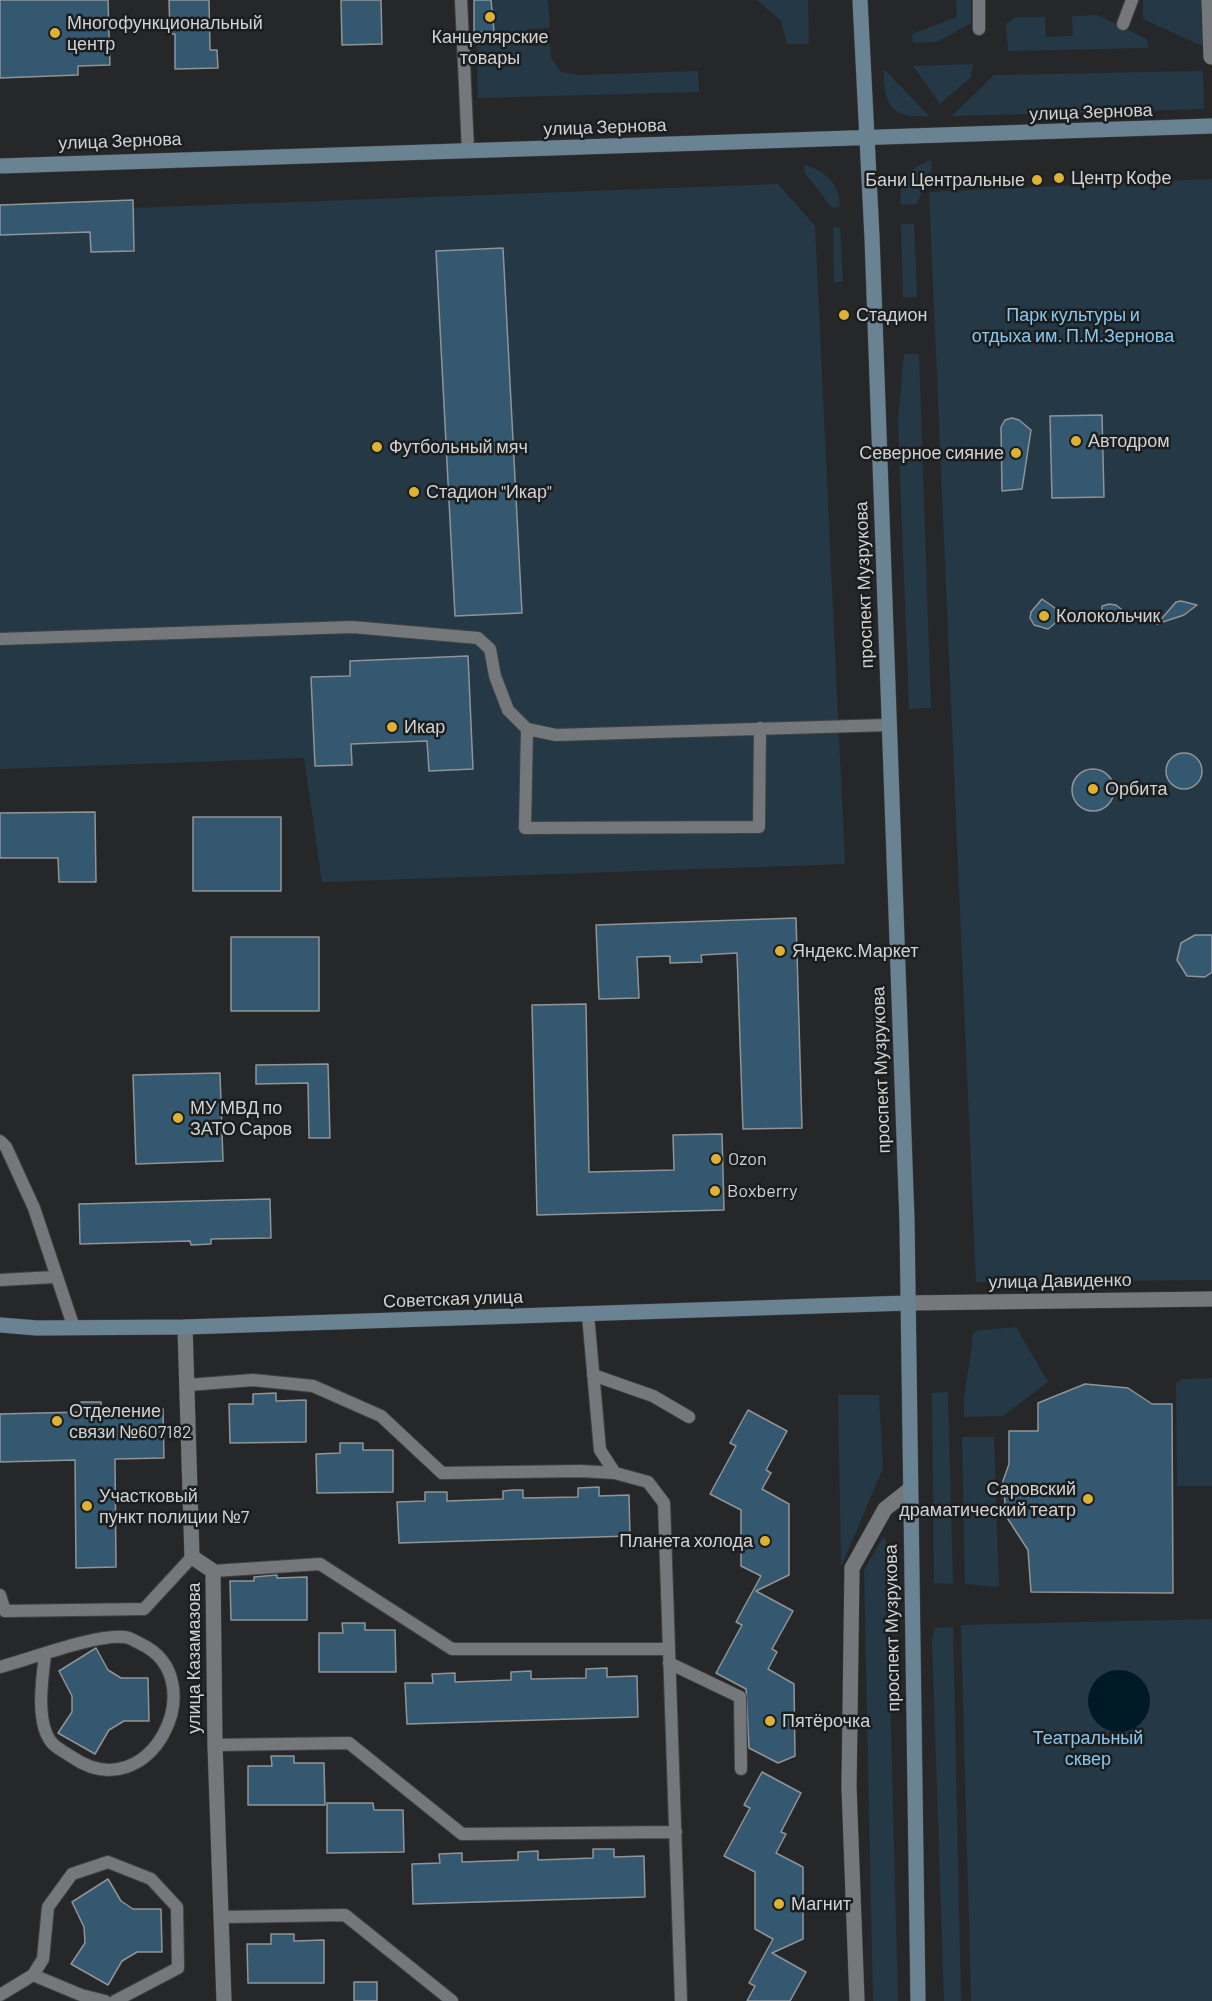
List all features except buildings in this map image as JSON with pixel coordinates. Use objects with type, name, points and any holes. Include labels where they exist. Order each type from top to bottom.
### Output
[{"type":"main road","name":"проспект Музрукова","points":[[860,0],[908,1303],[918,2001]]},
{"type":"main road","name":"улица Зернова","points":[[0,166],[357,152],[866,139],[1212,126]]},
{"type":"main road","name":"Советская улица","points":[[0,1325],[74,1328],[185,1327],[908,1303]]},
{"type":"street","points":[[1209,0],[1211,57]]},
{"type":"street","name":"улица Давиденко","points":[[908,1303],[1212,1299]]},
{"type":"street","name":"улица Казамазова","points":[[185,1327],[192,1557],[213,1571],[214,1745],[223,1917],[224,2001]]},
{"type":"street","points":[[857,2001],[849,1787],[852,1568],[885,1509],[909,1490]]},
{"type":"lane","points":[[461,0],[468,150]]},
{"type":"lane","points":[[979,0],[980,30]]},
{"type":"lane","points":[[1123,24],[1132,0]]},
{"type":"lane","points":[[0,639],[352,627],[478,638],[490,649],[495,676],[508,710],[527,729],[556,735],[888,725]]},
{"type":"lane","points":[[527,729],[525,828],[560,828],[759,827],[760,728]]},
{"type":"lane","points":[[0,1142],[6,1147],[34,1208],[54,1277],[74,1328]]},
{"type":"lane","points":[[0,1280],[54,1277]]},
{"type":"lane","points":[[588,1315],[600,1450],[615,1473]]},
{"type":"lane","points":[[593,1375],[653,1396],[689,1417]]},
{"type":"lane","points":[[188,1384],[253,1380],[313,1386],[381,1416],[442,1473],[580,1471],[615,1473],[648,1482],[664,1503],[681,2001]]},
{"type":"lane","points":[[0,1595],[2,1612],[144,1609],[192,1557]]},
{"type":"lane","points":[[213,1571],[320,1564],[452,1649],[669,1649]]},
{"type":"lane","points":[[0,1667],[86,1642],[125,1637],[152,1650],[169,1668],[173,1703],[165,1734],[150,1756],[115,1772],[84,1766],[52,1743],[42,1716],[45,1655]]},
{"type":"lane","points":[[669,1663],[740,1697],[741,1768]]},
{"type":"lane","points":[[214,1745],[349,1743],[462,1834],[676,1832]]},
{"type":"lane","points":[[0,1995],[33,1975],[43,1959],[48,1907],[72,1874],[108,1862],[151,1879],[177,1907],[178,1968],[115,2001]]},
{"type":"lane","points":[[223,1917],[345,1915],[452,2001]]},
{"type":"lane","points":[[33,1975],[81,1995],[105,2001]]},
{"type":"green space","points":[[476,0],[548,0],[550,28],[527,29],[527,42],[550,43],[551,58],[561,72],[579,75],[698,71],[699,92],[478,98]]},
{"type":"green space","points":[[757,0],[808,0],[809,44],[787,44],[781,21]]},
{"type":"green space","points":[[956,0],[971,0],[971,23],[937,42],[913,43],[912,34],[957,17]]},
{"type":"green space","points":[[1143,0],[1201,0],[1202,46],[1143,19]]},
{"type":"green space","points":[[1097,15],[1147,39],[1148,48],[1008,51],[1006,24],[1015,17],[1045,17],[1046,37],[1073,36],[1072,16]]},
{"type":"green space","points":[[973,64],[971,77],[940,104],[913,66]]},
{"type":"green space","points":[[884,69],[929,116],[906,115],[892,107],[885,92]]},
{"type":"green space","points":[[1203,71],[1204,109],[952,116],[994,75]]},
{"type":"green space","points":[[931,160],[932,168],[917,204],[901,205],[901,188],[906,176],[916,167]]},
{"type":"green space","points":[[804,165],[819,170],[830,179],[837,191],[840,207],[832,208],[805,173]]},
{"type":"green space","name":"Парк культуры и отдыха им. П.М.Зернова","points":[[1212,179],[1212,1280],[976,1282],[929,192]]},
{"type":"green space","name":"Стадион \"Икар\"","points":[[778,184],[815,226],[845,864],[322,882],[304,758],[0,769],[0,213]]},
{"type":"green space","points":[[901,224],[914,224],[917,297],[903,297]]},
{"type":"green space","points":[[833,227],[840,228],[843,282],[834,282]]},
{"type":"green space","points":[[904,354],[919,354],[931,708],[909,709],[898,422]]},
{"type":"green space","points":[[1016,1327],[1048,1382],[1003,1416],[964,1417],[964,1396],[972,1335],[976,1331]]},
{"type":"green space","points":[[1212,1378],[1212,1486],[1177,1486],[1176,1383],[1182,1379]]},
{"type":"green space","points":[[948,1392],[953,1584],[934,1583],[932,1393]]},
{"type":"green space","points":[[838,1395],[879,1395],[883,1468],[841,1567]]},
{"type":"green space","points":[[962,1437],[994,1437],[999,1587],[965,1584]]},
{"type":"green space","points":[[884,1536],[886,1542],[898,2001],[873,2001],[864,1570]]},
{"type":"green space","name":"Театральный сквер","points":[[1212,1619],[1212,2001],[971,2001],[961,1625]]},
{"type":"green space","points":[[953,1627],[961,2001],[944,2001],[932,1639],[935,1628]]},
{"type":"shaded area","points":[[1113,1670],[1125,1670],[1141,1679],[1148,1689],[1150,1701],[1148,1713],[1141,1723],[1125,1732],[1113,1732],[1102,1727],[1093,1718],[1088,1707],[1088,1695],[1093,1684],[1102,1675]]},
{"type":"place","name":"Канцелярские товары","points":[[490,17]]},
{"type":"place","name":"Многофункциональный центр","points":[[55,33]]},
{"type":"place","name":"Центр Кофе","points":[[1059,178]]},
{"type":"place","name":"Бани Центральные","points":[[1037,180]]},
{"type":"place","name":"Стадион","points":[[844,315]]},
{"type":"place","name":"Автодром","points":[[1076,441]]},
{"type":"place","name":"Футбольный мяч","points":[[377,447]]},
{"type":"place","name":"Северное сияние","points":[[1016,453]]},
{"type":"place","name":"Стадион \"Икар\"","points":[[414,492]]},
{"type":"place","name":"Колокольчик","points":[[1044,616]]},
{"type":"place","name":"Икар","points":[[392,727]]},
{"type":"place","name":"Орбита","points":[[1093,789]]},
{"type":"place","name":"Яндекс.Маркет","points":[[780,951]]},
{"type":"place","name":"МУ МВД по ЗАТО Саров","points":[[178,1118]]},
{"type":"place","name":"Ozon","points":[[716,1159]]},
{"type":"place","name":"Boxberry","points":[[715,1191]]},
{"type":"place","name":"Отделение связи №607182","points":[[57,1421]]},
{"type":"place","name":"Саровский драматический театр","points":[[1088,1499]]},
{"type":"place","name":"Участковый пункт полиции №7","points":[[87,1506]]},
{"type":"place","name":"Планета холода","points":[[765,1541]]},
{"type":"place","name":"Пятёрочка","points":[[770,1721]]},
{"type":"place","name":"Магнит","points":[[779,1904]]}]
